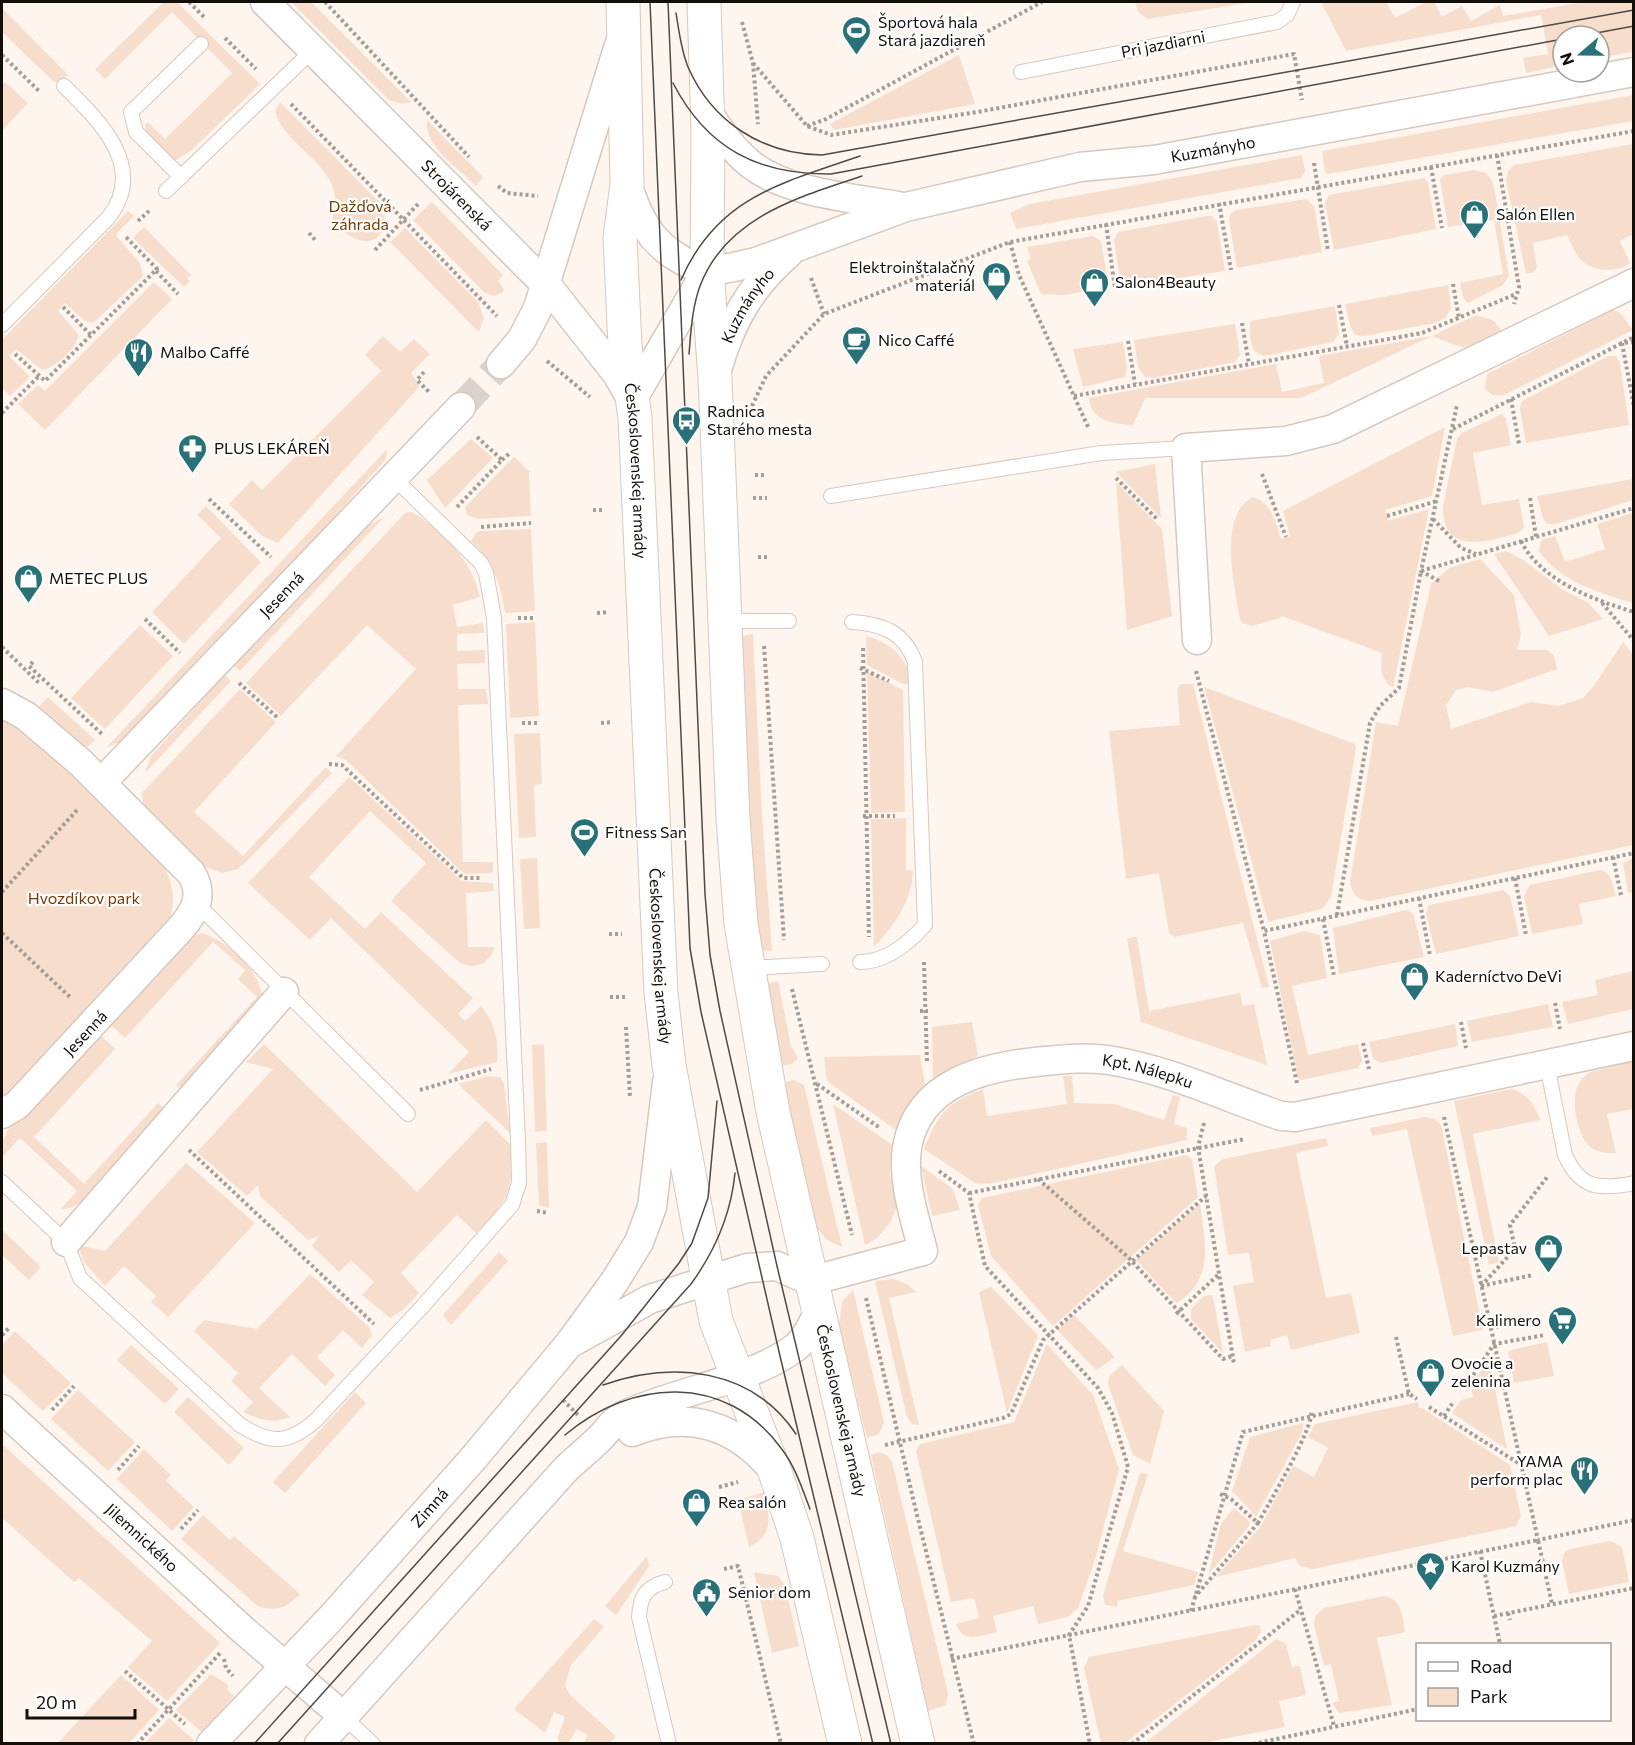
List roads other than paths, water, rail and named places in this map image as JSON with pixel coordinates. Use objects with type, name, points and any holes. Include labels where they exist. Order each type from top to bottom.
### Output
[{"type":"street","name":"Strojárenská","points":[[265,2],[545,284],[617,374],[632,400]]},
{"type":"street","name":"Československej armády","points":[[704,2],[707,270],[715,378],[736,875],[746,968],[773,1112],[810,1281],[918,1743]]},
{"type":"street","name":"Československej armády","points":[[624,15],[627,184],[620,238],[625,346],[632,400],[661,993],[669,1065],[716,1321],[775,1472],[796,1538],[845,1743]]},
{"type":"street","points":[[501,364],[532,323],[624,15]]},
{"type":"street","name":"Kuzmányho","points":[[707,270],[756,262],[906,207],[1080,167],[1154,160],[1634,72]]},
{"type":"street","points":[[707,111],[734,149],[749,163],[764,172],[802,188],[906,207]]},
{"type":"street","points":[[627,184],[640,218],[654,240],[688,264],[707,270],[632,400]]},
{"type":"street","name":"Kuzmányho","points":[[715,378],[727,334],[737,316],[762,280],[798,245]]},
{"type":"street","points":[[1197,640],[1186,448],[1286,441],[1333,429],[1634,283]]},
{"type":"street","name":"Jesenná","points":[[101,783],[457,411]]},
{"type":"street","points":[[2,703],[26,716],[101,783],[191,873],[199,888],[197,904]]},
{"type":"street","name":"Jesenná","points":[[2,1114],[17,1105],[96,1021],[181,928],[197,904]]},
{"type":"street","points":[[66,1242],[167,1129],[284,992]]},
{"type":"street","name":"Kpt. Nálepku","points":[[810,1281],[922,1251],[907,1185],[907,1147],[916,1119],[944,1088],[981,1071],[1005,1065],[1085,1058],[1131,1066],[1289,1117],[1634,1046]]},
{"type":"street","name":"Zimná","points":[[211,1743],[440,1495],[569,1344],[628,1261],[646,1226],[655,1191],[669,1065]]},
{"type":"street","name":"Zimná","points":[[569,1344],[651,1299],[707,1279],[747,1268],[777,1266],[810,1281]]},
{"type":"street","points":[[318,1743],[565,1470],[600,1438],[610,1424],[627,1414],[736,1376],[796,1347],[806,1337],[818,1313]]},
{"type":"street","name":"Jilemnického","points":[[2,1409],[233,1621],[285,1664]]},
{"type":"street","points":[[600,1438],[623,1435],[673,1420],[688,1420],[720,1430],[741,1441],[775,1472]]},
{"type":"street","points":[[285,1664],[344,1716]]},
{"type":"lane","name":"Pri jazdiarni","points":[[1021,72],[1277,22],[1287,15],[1293,2]]},
{"type":"lane","points":[[181,177],[136,132],[131,112],[201,44]]},
{"type":"lane","points":[[166,191],[313,50]]},
{"type":"lane","points":[[2,325],[108,218],[118,205],[123,193],[120,161],[106,130],[64,86]]},
{"type":"lane","points":[[831,496],[1101,453],[1186,448]]},
{"type":"lane","points":[[2,1182],[66,1242],[80,1278],[240,1425],[255,1435],[271,1440],[288,1439],[301,1433],[316,1420],[512,1205],[519,1183],[494,618],[486,573],[481,563],[449,529],[394,478]]},
{"type":"lane","points":[[726,621],[789,621]]},
{"type":"lane","points":[[857,623],[889,628],[911,651],[915,663],[925,926],[903,946],[865,962]]},
{"type":"lane","points":[[197,904],[408,1114]]},
{"type":"lane","points":[[746,968],[822,964]]},
{"type":"lane","points":[[1546,1065],[1565,1155],[1576,1174],[1595,1185],[1614,1187],[1634,1183]]},
{"type":"lane","points":[[665,1582],[645,1593],[640,1601],[639,1617],[669,1743]]},
{"type":"lane","points":[[344,1716],[373,1743]]},
{"type":"tunnel","points":[[461,407],[501,364]]},
{"type":"tram line","points":[[650,2],[690,948],[701,1012],[780,1356],[873,1744]]},
{"type":"tram line","points":[[668,2],[705,894],[710,955],[720,1011],[777,1266],[891,1744]]},
{"type":"tram line","points":[[676,13],[688,67],[698,87],[725,119],[742,131],[779,149],[822,155],[1634,10]]},
{"type":"tram line","points":[[1611,30],[1634,26]]},
{"type":"tram line","points":[[673,83],[702,125],[738,154],[758,163],[781,169],[831,174],[1551,41]]},
{"type":"tram line","points":[[681,280],[696,252],[713,229],[733,211],[779,185],[860,156]]},
{"type":"tram line","points":[[689,354],[697,294],[712,262],[727,243],[746,226],[767,213],[814,192],[862,176]]},
{"type":"tram line","points":[[254,1744],[621,1336],[679,1263],[692,1243],[708,1198],[717,1101]]},
{"type":"tram line","points":[[277,1744],[691,1284],[714,1245],[726,1217],[735,1173]]},
{"type":"tram line","points":[[603,1385],[629,1377],[656,1373],[683,1372],[708,1375],[733,1383],[757,1395],[778,1412],[796,1434]]},
{"type":"tram line","points":[[565,1435],[591,1416],[619,1403],[648,1394],[677,1392],[705,1396],[733,1406],[758,1423],[781,1448],[790,1462],[810,1509]]},
{"type":"place","name":"Športová hala Stará jazdiareň","points":[[857,56]]},
{"type":"place","name":"Salón Ellen","points":[[1475,240]]},
{"type":"place","name":"Elektroinštalačný materiál","points":[[996,302]]},
{"type":"place","name":"Salon4Beauty","points":[[1094,308]]},
{"type":"place","name":"Nico Caffé","points":[[857,366]]},
{"type":"place","name":"Malbo Caffé","points":[[139,378]]},
{"type":"place","name":"Radnica Starého mesta","points":[[686,446]]},
{"type":"place","name":"PLUS LEKÁREŇ","points":[[193,474]]},
{"type":"place","name":"METEC PLUS","points":[[28,604]]},
{"type":"place","name":"Fitness San","points":[[584,858]]},
{"type":"place","name":"Kaderníctvo DeVi","points":[[1414,1002]]},
{"type":"place","name":"Lepastav","points":[[1548,1274]]},
{"type":"place","name":"Kalimero","points":[[1562,1346]]},
{"type":"place","name":"Ovocie a zelenina","points":[[1430,1398]]},
{"type":"place","name":"YAMA perform plac","points":[[1584,1496]]},
{"type":"place","name":"Rea salón","points":[[697,1528]]},
{"type":"place","name":"Karol Kuzmány","points":[[1430,1592]]},
{"type":"place","name":"Senior dom","points":[[707,1618]]},
{"type":"park label","name":"Dažďová záhrada","points":[[360,215]]},
{"type":"park label","name":"Hvozdíkov park","points":[[84,898]]}]
